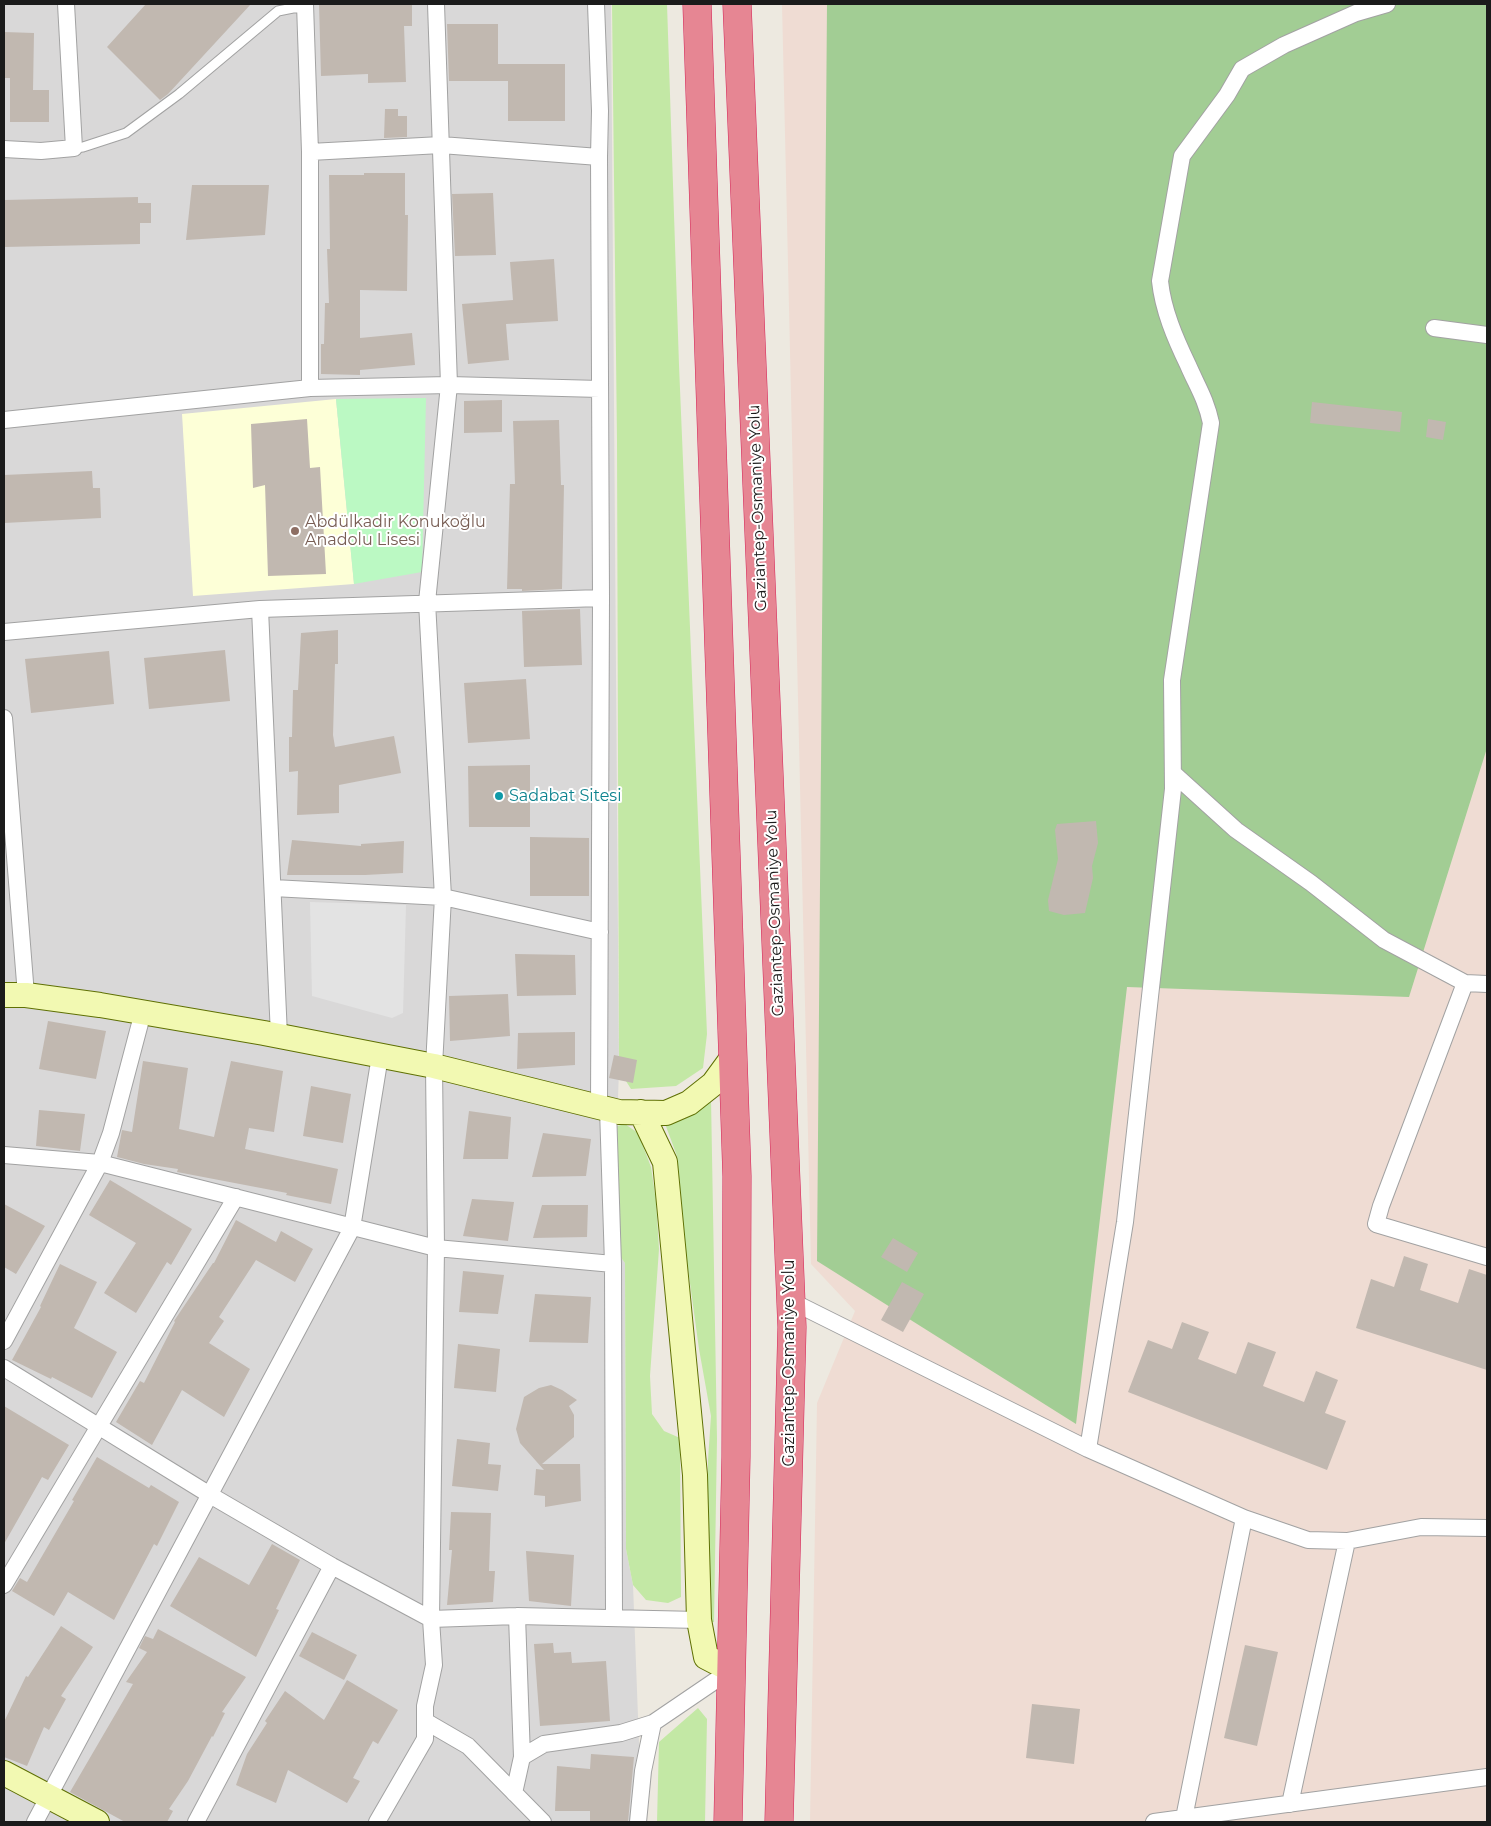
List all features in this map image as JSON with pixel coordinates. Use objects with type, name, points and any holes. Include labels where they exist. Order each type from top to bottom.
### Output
[{"type":"highway","points":[[696,4],[737,1176],[736,1457],[728,1822]]},
{"type":"highway","name":"Gaziantep-Osmaniye Yolu","points":[[736,4],[792,1327],[779,1822]]},
{"type":"street","points":[[4,149],[41,151],[74,148],[66,4]]},
{"type":"street","points":[[377,1822],[425,1739],[425,1706],[434,1665],[431,1619],[436,1248],[434,1066],[443,897],[427,602],[449,385],[436,4]]},
{"type":"street","points":[[596,4],[600,110],[600,932],[604,1108],[613,1264],[614,1618]]},
{"type":"street","points":[[1088,1449],[1125,1222],[1172,799],[1172,680],[1212,422],[1206,402],[1174,336],[1162,298],[1160,281],[1182,156],[1227,95],[1242,69],[1284,45],[1356,13],[1387,4]]},
{"type":"street","points":[[306,6],[310,152],[310,388]]},
{"type":"street","points":[[310,152],[440,145],[599,157]]},
{"type":"street","points":[[1434,328],[1487,335]]},
{"type":"street","points":[[4,420],[310,388],[449,385],[600,388]]},
{"type":"street","points":[[4,632],[260,609],[427,602],[601,598]]},
{"type":"street","points":[[260,609],[279,1036]]},
{"type":"street","points":[[4,718],[15,995],[142,1012],[434,1066],[619,1112],[666,1113],[689,1103],[714,1084],[732,1058]]},
{"type":"street","points":[[1173,773],[1236,830],[1311,883],[1384,940],[1466,983],[1487,984]]},
{"type":"street","points":[[273,888],[443,897],[600,932]]},
{"type":"street","points":[[1466,983],[1381,1206],[1376,1224],[1487,1257]]},
{"type":"street","points":[[4,1341],[100,1163],[111,1133],[142,1012]]},
{"type":"street","points":[[34,1822],[352,1228],[380,1056]]},
{"type":"street","points":[[522,1757],[544,1744],[621,1733],[653,1723],[732,1670],[706,1657],[699,1620],[695,1475],[665,1162],[641,1112]]},
{"type":"street","points":[[4,1155],[100,1163],[436,1248],[613,1264]]},
{"type":"street","points":[[4,1585],[236,1197]]},
{"type":"street","points":[[791,1301],[1088,1449],[1244,1518],[1308,1540],[1347,1541],[1421,1527],[1487,1528]]},
{"type":"street","points":[[4,1368],[210,1495],[332,1566],[431,1619],[517,1616],[699,1620]]},
{"type":"street","points":[[1184,1818],[1244,1518]]},
{"type":"street","points":[[1290,1804],[1347,1541]]},
{"type":"street","points":[[196,1822],[332,1566]]},
{"type":"street","points":[[514,1793],[522,1757],[517,1616]]},
{"type":"street","points":[[425,1721],[468,1746],[543,1822]]},
{"type":"street","points":[[638,1822],[642,1771],[653,1723]]},
{"type":"street","points":[[4,1773],[97,1822]]},
{"type":"street","points":[[1154,1822],[1487,1776]]},
{"type":"lane","points":[[74,148],[83,147],[126,133],[179,94],[278,7],[293,8],[306,6]]},
{"type":"shaded area","points":[[4,4],[611,4],[619,1255],[625,1263],[626,1549],[633,1585],[642,1822],[4,1822]]},
{"type":"shaded area","points":[[782,4],[1487,4],[1487,1822],[810,1822],[817,1403],[855,1311],[811,1264]]},
{"type":"shaded area","points":[[336,399],[354,584],[193,596],[182,414]]},
{"type":"shaded area","points":[[310,902],[406,905],[403,1013],[392,1018],[312,996]]},
{"type":"green space","points":[[612,4],[667,4],[679,365],[707,1034],[703,1068],[676,1086],[631,1089],[619,1070],[617,441]]},
{"type":"green space","points":[[827,4],[1487,4],[1487,748],[1409,997],[1127,987],[1076,1424],[817,1261]]},
{"type":"green space","points":[[426,398],[422,572],[354,584],[336,399]]},
{"type":"green space","points":[[711,1098],[717,1439],[714,1622],[707,1622],[708,1460],[711,1416],[699,1349],[686,1254],[677,1156],[664,1121]]},
{"type":"green space","points":[[625,1124],[638,1133],[651,1167],[656,1201],[659,1249],[650,1376],[652,1414],[664,1431],[680,1438],[681,1597],[668,1603],[646,1600],[633,1585],[626,1549],[625,1263],[619,1255],[617,1126]]},
{"type":"green space","points":[[698,1708],[707,1719],[705,1822],[657,1822],[659,1742]]},
{"type":"building","points":[[146,4],[251,4],[168,94],[160,100],[107,47]]},
{"type":"building","points":[[319,4],[412,4],[412,26],[404,26],[406,82],[368,83],[368,74],[321,76]]},
{"type":"building","points":[[447,24],[498,24],[498,64],[565,64],[565,121],[508,121],[508,81],[449,81]]},
{"type":"building","points":[[4,32],[34,33],[33,90],[49,90],[49,122],[10,122],[10,78],[4,78]]},
{"type":"building","points":[[385,109],[398,109],[398,116],[407,116],[407,137],[384,138]]},
{"type":"building","points":[[364,173],[405,173],[405,215],[408,215],[407,291],[360,290],[360,338],[412,333],[415,365],[360,370],[360,375],[321,374],[321,344],[324,344],[325,303],[329,303],[327,249],[330,249],[329,175],[364,175]]},
{"type":"building","points":[[192,185],[269,185],[265,235],[186,240]]},
{"type":"building","points":[[493,193],[496,255],[455,256],[452,194]]},
{"type":"building","points":[[138,197],[138,203],[151,203],[151,223],[140,223],[140,244],[4,247],[4,200]]},
{"type":"building","points":[[554,259],[558,321],[506,324],[509,360],[468,364],[462,304],[513,300],[510,262]]},
{"type":"building","points":[[502,400],[502,432],[464,433],[464,401]]},
{"type":"building","points":[[1312,402],[1402,412],[1400,432],[1310,423]]},
{"type":"building","name":"Abdülkadir Konukoğlu Anadolu Lisesi","points":[[307,419],[310,468],[320,467],[326,574],[268,576],[265,485],[253,488],[251,424]]},
{"type":"building","points":[[1428,419],[1446,422],[1443,440],[1426,437]]},
{"type":"building","points":[[559,420],[561,485],[564,485],[562,589],[522,591],[522,589],[507,589],[510,484],[515,484],[513,421]]},
{"type":"building","points":[[92,471],[93,488],[100,488],[101,518],[4,523],[4,475]]},
{"type":"building","points":[[580,609],[582,665],[524,667],[522,611]]},
{"type":"building","points":[[338,630],[338,664],[335,664],[333,735],[335,747],[394,736],[401,773],[339,785],[339,813],[297,815],[298,771],[289,772],[289,737],[292,737],[293,690],[298,690],[301,633]]},
{"type":"building","points":[[225,650],[230,701],[149,709],[144,658]]},
{"type":"building","points":[[109,651],[114,704],[31,713],[25,659]]},
{"type":"building","name":"Sadabat Sitesi","points":[[526,679],[530,739],[468,743],[464,683]]},
{"type":"building","name":"Sadabat Sitesi","points":[[530,765],[530,827],[469,827],[468,766]]},
{"type":"building","points":[[1096,821],[1098,843],[1092,866],[1093,878],[1085,913],[1064,915],[1049,911],[1048,900],[1058,859],[1055,830],[1057,824]]},
{"type":"building","name":"Sadabat Sitesi","points":[[530,837],[589,838],[589,896],[530,896]]},
{"type":"building","points":[[292,840],[361,846],[361,844],[404,841],[403,873],[287,875]]},
{"type":"building","points":[[515,954],[575,955],[576,995],[517,996]]},
{"type":"building","points":[[508,994],[510,1036],[450,1041],[449,996]]},
{"type":"building","points":[[48,1021],[106,1031],[96,1079],[39,1069]]},
{"type":"building","points":[[575,1032],[575,1065],[517,1069],[518,1033]]},
{"type":"building","points":[[614,1055],[637,1060],[633,1083],[609,1078]]},
{"type":"building","points":[[143,1061],[188,1068],[179,1129],[214,1137],[231,1061],[283,1071],[274,1132],[249,1128],[245,1149],[338,1169],[331,1204],[286,1195],[287,1193],[177,1172],[178,1169],[144,1164],[117,1157],[122,1130],[132,1132]]},
{"type":"building","points":[[311,1086],[351,1094],[343,1143],[303,1136]]},
{"type":"building","points":[[39,1110],[85,1114],[80,1151],[36,1146]]},
{"type":"building","points":[[469,1111],[511,1117],[508,1159],[463,1159]]},
{"type":"building","points":[[543,1133],[591,1139],[586,1176],[532,1177]]},
{"type":"building","points":[[110,1180],[192,1229],[171,1265],[167,1262],[136,1313],[104,1293],[136,1243],[89,1215]]},
{"type":"building","points":[[472,1199],[514,1202],[508,1241],[463,1236]]},
{"type":"building","points":[[4,1204],[45,1226],[16,1274],[4,1267]]},
{"type":"building","points":[[542,1205],[588,1205],[587,1237],[533,1238]]},
{"type":"building","points":[[236,1220],[276,1242],[281,1231],[313,1249],[295,1282],[256,1260],[219,1317],[224,1321],[209,1343],[250,1369],[224,1417],[182,1390],[152,1445],[116,1422],[140,1381],[144,1383],[174,1321],[214,1263]]},
{"type":"building","points":[[893,1238],[918,1253],[907,1272],[881,1257]]},
{"type":"building","points":[[1404,1256],[1428,1264],[1420,1290],[1458,1303],[1469,1269],[1487,1275],[1487,1370],[1356,1328],[1371,1279],[1394,1287]]},
{"type":"building","points":[[60,1264],[97,1282],[74,1328],[117,1352],[92,1398],[52,1377],[51,1379],[12,1360],[41,1307]]},
{"type":"building","points":[[463,1271],[504,1275],[498,1314],[459,1312]]},
{"type":"building","points":[[902,1282],[924,1294],[903,1332],[881,1320]]},
{"type":"building","points":[[535,1294],[591,1297],[588,1343],[529,1342]]},
{"type":"building","points":[[1182,1322],[1209,1332],[1198,1359],[1236,1374],[1248,1342],[1276,1352],[1263,1386],[1304,1402],[1316,1371],[1338,1380],[1325,1413],[1346,1421],[1327,1470],[1128,1392],[1148,1340],[1172,1349]]},
{"type":"building","points":[[458,1344],[500,1349],[496,1392],[454,1388]]},
{"type":"building","points":[[551,1385],[577,1400],[569,1406],[574,1415],[574,1437],[542,1464],[580,1464],[581,1501],[545,1507],[545,1496],[534,1495],[536,1469],[544,1470],[520,1443],[516,1429],[524,1397],[539,1388]]},
{"type":"building","points":[[4,1406],[69,1445],[48,1480],[42,1477],[4,1544]]},
{"type":"building","points":[[457,1439],[490,1443],[488,1464],[501,1465],[498,1491],[452,1486]]},
{"type":"building","points":[[97,1457],[149,1488],[151,1485],[179,1502],[157,1546],[154,1544],[114,1620],[68,1592],[54,1616],[12,1591],[20,1578],[27,1582]]},
{"type":"building","points":[[451,1512],[491,1513],[489,1571],[495,1571],[493,1602],[447,1605],[452,1550],[449,1550]]},
{"type":"building","points":[[272,1544],[300,1560],[276,1609],[279,1610],[256,1657],[170,1606],[199,1557],[249,1585]]},
{"type":"building","points":[[526,1551],[574,1555],[571,1606],[529,1601]]},
{"type":"building","points":[[61,1626],[93,1647],[61,1696],[66,1699],[49,1730],[44,1727],[27,1766],[4,1757],[4,1722],[26,1676],[28,1677]]},
{"type":"building","points":[[158,1629],[246,1677],[222,1712],[225,1713],[213,1737],[188,1781],[169,1809],[173,1811],[167,1822],[125,1822],[70,1792],[133,1684],[126,1682],[147,1652],[139,1648],[145,1636],[153,1639]]},
{"type":"building","points":[[312,1632],[357,1655],[344,1680],[299,1656]]},
{"type":"building","points":[[553,1643],[554,1653],[571,1652],[572,1663],[606,1661],[610,1721],[540,1726],[534,1644]]},
{"type":"building","points":[[1245,1645],[1278,1652],[1257,1746],[1224,1738]]},
{"type":"building","points":[[347,1680],[398,1710],[378,1744],[373,1741],[353,1778],[360,1781],[347,1803],[288,1770],[276,1803],[236,1785],[247,1754],[267,1723],[265,1721],[285,1691],[324,1720]]},
{"type":"building","points":[[1032,1704],[1080,1709],[1074,1764],[1026,1758]]},
{"type":"building","points":[[591,1754],[634,1757],[628,1822],[590,1822],[590,1811],[555,1811],[557,1766],[590,1769]]},
{"type":"place","name":"Abdülkadir Konukoğlu Anadolu Lisesi","points":[[295,531]]},
{"type":"place","name":"Sadabat Sitesi","points":[[499,796]]}]
